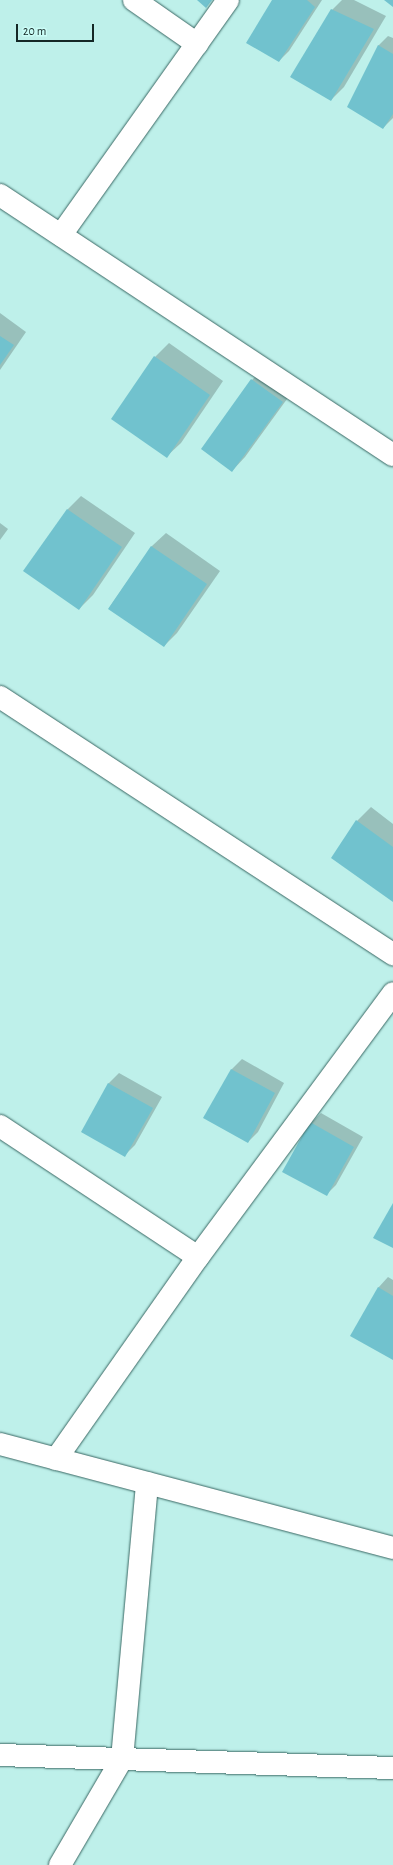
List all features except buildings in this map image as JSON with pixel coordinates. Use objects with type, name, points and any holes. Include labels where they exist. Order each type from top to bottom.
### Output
[{"type":"street","points":[[134,0],[197,44]]},
{"type":"street","points":[[61,235],[228,0]]},
{"type":"street","points":[[0,195],[393,455]]},
{"type":"street","points":[[0,697],[393,954]]},
{"type":"street","points":[[56,1459],[198,1257],[393,993]]},
{"type":"street","points":[[0,1126],[198,1257]]},
{"type":"street","points":[[0,1444],[393,1548]]},
{"type":"street","points":[[60,1865],[122,1760],[146,1483]]},
{"type":"street","points":[[0,1755],[393,1768]]}]
